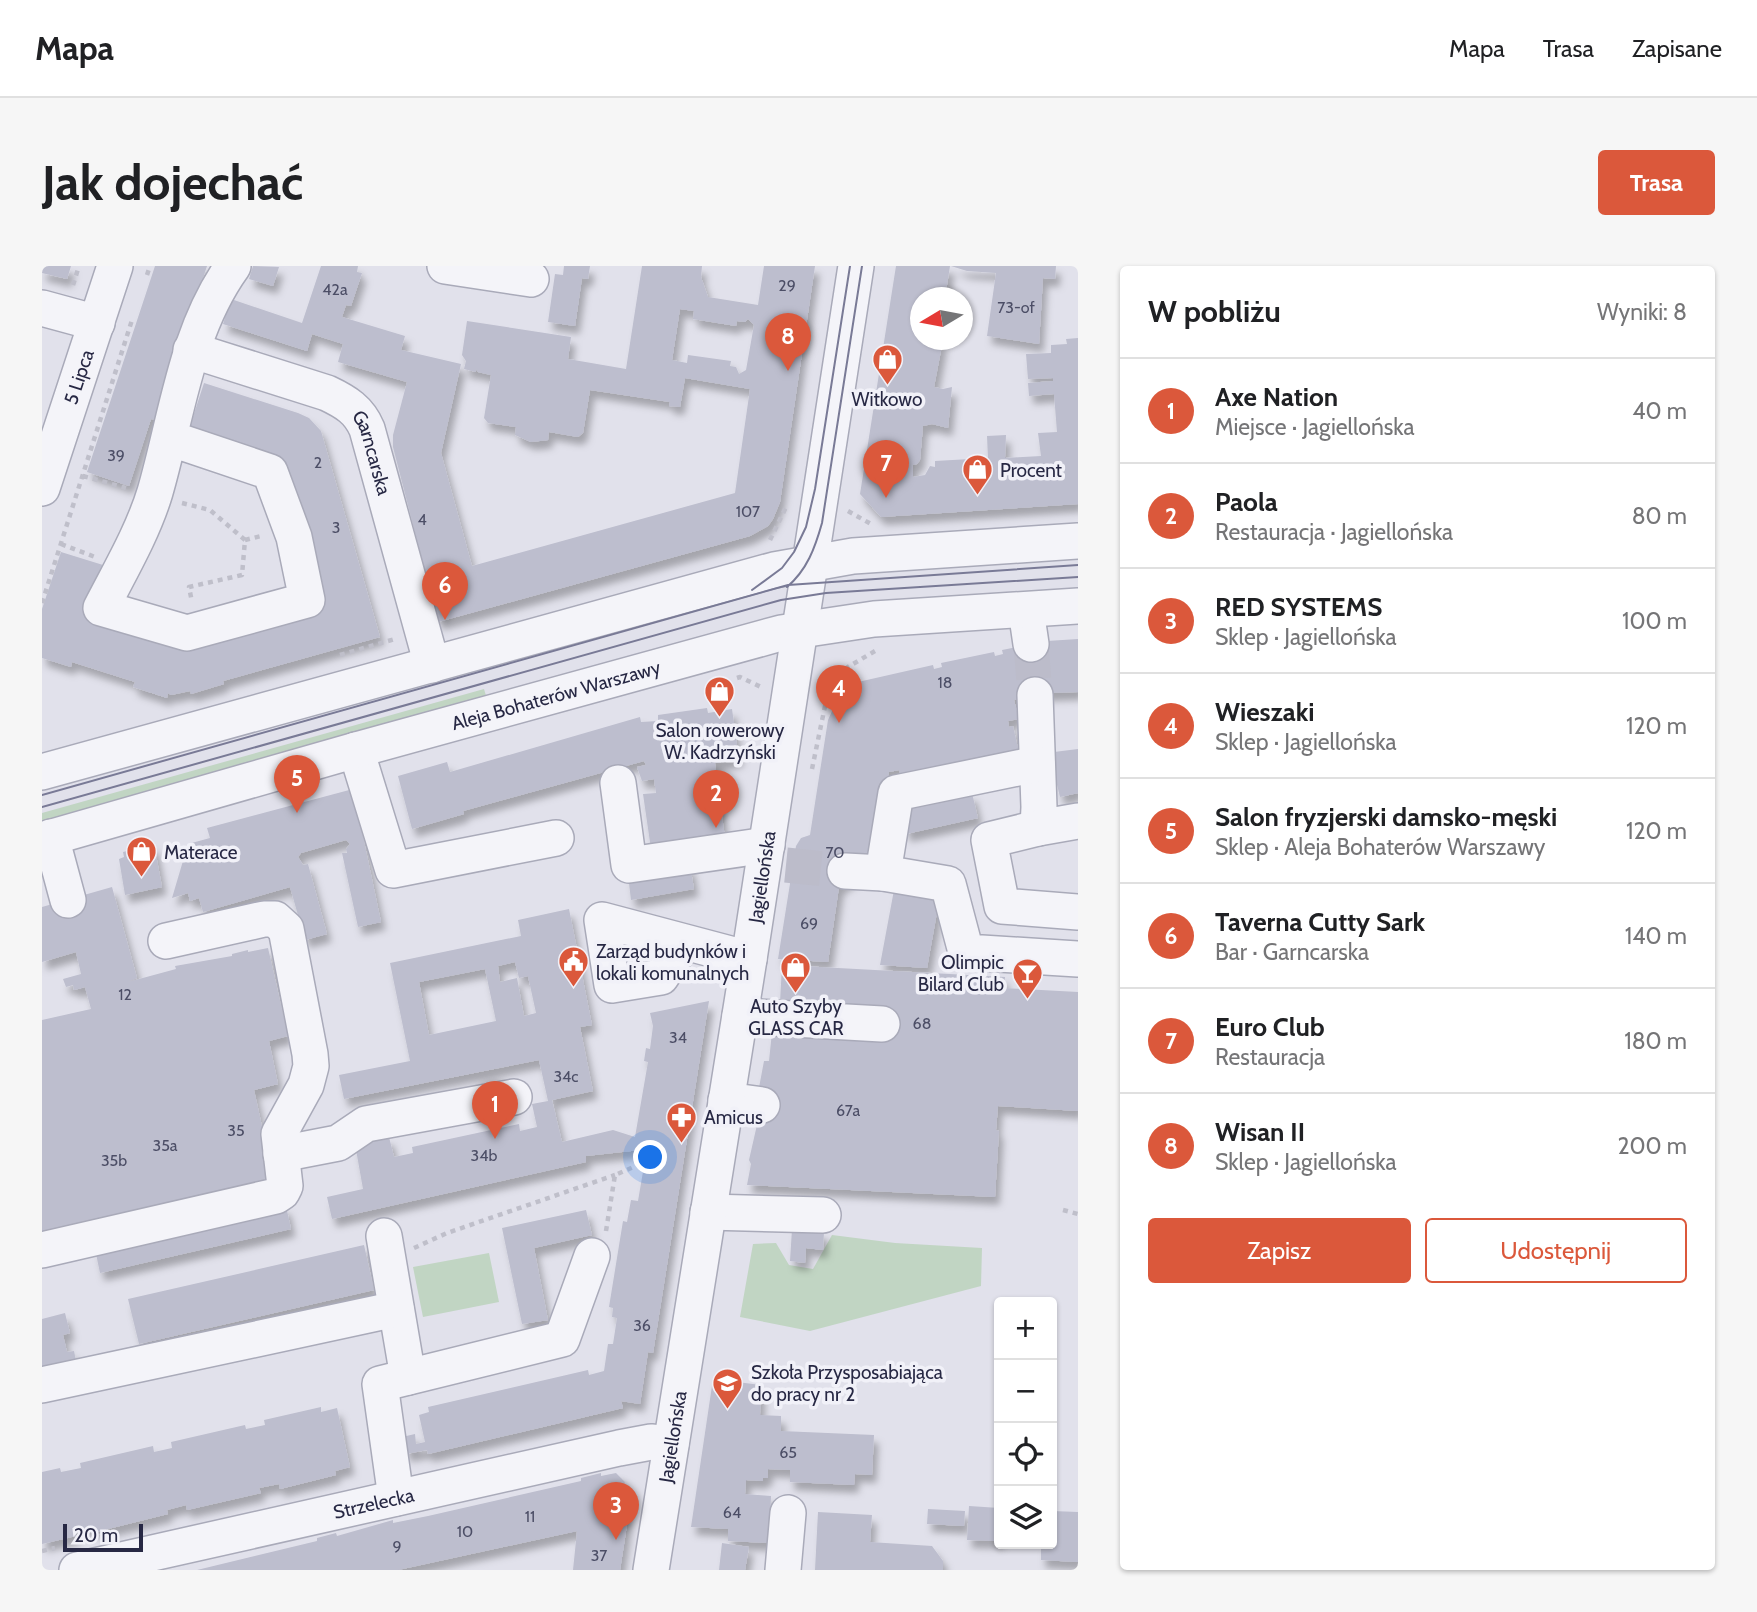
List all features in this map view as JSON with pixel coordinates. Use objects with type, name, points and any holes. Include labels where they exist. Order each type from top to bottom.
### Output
[{"type":"street","points":[[169,439],[270,472],[293,537],[307,600],[187,633],[101,608],[154,495],[191,350],[219,284],[233,266]]},
{"type":"street","points":[[445,266],[531,279]]},
{"type":"street","name":"Jagiellońska","points":[[651,1570],[740,1016],[772,857],[809,562],[856,266]]},
{"type":"street","name":"5 Lipca","points":[[42,488],[97,323],[130,272]]},
{"type":"street","points":[[42,308],[97,323]]},
{"type":"street","name":"Garncarska","points":[[191,350],[327,393],[348,404],[359,414],[367,429],[432,665]]},
{"type":"street","points":[[42,772],[705,587],[809,562],[872,554],[1078,541]]},
{"type":"street","name":"Aleja Bohaterów Warszawy","points":[[46,838],[356,750],[801,629],[874,619],[1078,606]]},
{"type":"street","points":[[1026,610],[1031,644]]},
{"type":"street","points":[[1035,695],[1038,828]]},
{"type":"street","points":[[356,750],[393,870],[556,838]]},
{"type":"street","points":[[883,873],[895,793],[1037,764]]},
{"type":"street","points":[[618,783],[629,865],[772,857]]},
{"type":"street","points":[[1078,821],[989,840],[1002,906],[1078,912]]},
{"type":"street","points":[[46,838],[68,900]]},
{"type":"street","points":[[845,871],[883,873],[948,884],[966,951],[1078,959]]},
{"type":"street","points":[[42,1250],[276,1196],[285,1186],[280,1130],[302,1094],[310,1066],[308,1040],[286,929],[275,919],[264,919],[166,942]]},
{"type":"street","points":[[684,942],[750,959]]},
{"type":"street","points":[[740,1016],[882,1024]]},
{"type":"street","points":[[281,1154],[338,1143],[366,1124],[514,1097]]},
{"type":"street","points":[[726,1100],[762,1105]]},
{"type":"street","points":[[708,1212],[822,1214]]},
{"type":"street","points":[[386,1248],[408,1377]]},
{"type":"street","points":[[396,1498],[380,1384],[562,1339],[592,1256]]},
{"type":"street","points":[[42,1385],[396,1309]]},
{"type":"street","name":"Strzelecka","points":[[77,1570],[131,1564],[396,1498],[645,1443],[671,1444]]},
{"type":"street","points":[[783,1570],[788,1514]]},
{"type":"path","points":[[130,272],[150,266]]},
{"type":"path","points":[[42,603],[133,318]]},
{"type":"path","points":[[83,476],[210,510],[245,540],[242,575],[189,587],[197,631]]},
{"type":"path","points":[[840,508],[871,524]]},
{"type":"path","points":[[811,772],[831,677],[877,651]]},
{"type":"path","points":[[727,681],[740,677],[762,688]]},
{"type":"path","points":[[386,1248],[447,1233],[615,1175],[645,1162]]},
{"type":"path","points":[[592,1256],[605,1239],[615,1175]]},
{"type":"path","points":[[1063,1210],[1078,1214]]},
{"type":"green space","points":[[484,689],[487,699],[42,825],[42,813]]},
{"type":"green space","points":[[832,1235],[895,1243],[982,1248],[981,1286],[810,1331],[740,1317],[753,1244],[776,1243],[789,1265],[813,1269]]},
{"type":"green space","points":[[489,1253],[499,1302],[423,1317],[413,1267]]},
{"type":"building","points":[[42,266],[71,266],[67,279],[42,273]]},
{"type":"building","points":[[155,266],[207,266],[156,420],[151,419],[129,486],[87,472]]},
{"type":"building","points":[[253,266],[279,267],[273,286],[249,279]]},
{"type":"building","points":[[321,266],[358,266],[357,272],[362,273],[351,306],[346,305],[342,317],[405,336],[401,350],[461,364],[441,453],[472,566],[735,493],[750,389],[685,378],[680,407],[669,406],[670,402],[590,390],[583,433],[578,437],[549,432],[548,440],[531,442],[515,435],[516,427],[488,423],[484,418],[491,375],[476,369],[476,372],[464,369],[466,361],[462,355],[467,321],[571,337],[568,359],[626,369],[642,266],[702,266],[701,277],[708,297],[758,305],[764,266],[815,266],[780,502],[768,526],[750,536],[438,622],[393,447],[393,435],[407,382],[338,362],[343,344],[312,334],[307,351],[223,324],[231,299],[302,323]],"holes":[[[680,309],[694,311],[693,319],[736,326],[737,321],[745,322],[748,319],[754,325],[746,370],[739,374],[736,367],[730,366],[731,361],[688,355],[687,363],[672,360]]]},
{"type":"building","points":[[564,266],[590,266],[588,279],[582,278],[575,326],[548,322],[555,274],[563,275]]},
{"type":"building","points":[[896,266],[950,266],[947,287],[910,287],[910,350],[941,350],[934,387],[952,387],[948,428],[932,424],[923,426],[920,460],[913,465],[913,477],[925,475],[930,466],[935,467],[935,461],[988,458],[987,436],[1006,435],[1005,458],[1041,456],[1038,433],[1057,432],[1054,394],[1029,396],[1028,383],[1053,381],[1053,378],[1028,379],[1026,354],[1051,353],[1051,345],[1067,344],[1066,339],[1078,338],[1078,504],[881,517],[860,494]]},
{"type":"building","points":[[951,266],[1056,266],[1055,279],[1043,278],[1039,344],[987,336],[996,273],[967,271]]},
{"type":"building","points":[[204,383],[298,413],[309,418],[321,431],[380,637],[223,681],[224,684],[191,694],[190,691],[171,695],[168,693],[167,698],[133,687],[135,682],[72,662],[71,667],[42,658],[42,609],[61,552],[103,565],[86,618],[93,621],[285,616],[308,563],[280,458],[189,429]]},
{"type":"building","points":[[1078,639],[1078,692],[1049,693],[1014,700],[1019,719],[1008,721],[1009,727],[1013,726],[1019,753],[901,776],[899,770],[889,772],[874,863],[839,887],[828,962],[778,959],[796,846],[801,838],[810,835],[828,720],[838,698],[858,682],[933,665],[934,669],[942,667],[941,663],[994,652],[995,656],[1003,654],[1002,650],[1047,641]]},
{"type":"building","points":[[707,708],[708,713],[732,709],[739,759],[715,763],[725,838],[651,849],[643,794],[656,793],[654,779],[642,781],[637,767],[646,765],[644,761],[463,811],[464,814],[412,829],[398,776],[447,762],[450,772],[640,717],[641,722],[658,721],[658,715]]},
{"type":"building","points":[[1078,749],[1078,793],[1060,797],[1054,772],[1054,752]]},
{"type":"building","points":[[353,789],[381,922],[358,927],[342,853],[347,853],[346,849],[350,844],[346,840],[301,853],[298,857],[303,865],[308,864],[327,934],[305,940],[290,887],[203,912],[199,898],[190,901],[188,893],[172,898],[188,844],[210,838],[207,828]]},
{"type":"building","points":[[972,793],[978,818],[906,834],[900,808]]},
{"type":"building","points":[[154,844],[162,887],[125,895],[119,859],[124,857],[123,852]]},
{"type":"building","points":[[690,865],[694,889],[631,900],[628,875]]},
{"type":"building","points":[[112,887],[137,978],[128,982],[176,969],[175,966],[268,948],[288,1036],[269,1041],[278,1084],[254,1090],[274,1181],[42,1235],[42,1020],[91,1009],[85,987],[74,990],[73,985],[66,987],[63,979],[81,974],[76,952],[42,962],[42,907]]},
{"type":"building","points":[[894,890],[941,890],[927,968],[880,965]]},
{"type":"building","points":[[569,909],[592,1025],[580,1027],[593,1091],[552,1100],[562,1142],[613,1130],[635,1137],[648,1062],[644,1061],[646,1048],[650,1049],[653,1026],[650,1013],[709,1001],[653,1353],[648,1352],[640,1404],[621,1401],[623,1408],[428,1454],[427,1450],[406,1454],[402,1437],[415,1434],[416,1444],[425,1442],[419,1415],[429,1412],[428,1407],[588,1370],[589,1375],[604,1371],[608,1344],[613,1344],[617,1318],[612,1317],[613,1308],[609,1307],[623,1221],[627,1222],[631,1200],[638,1201],[646,1154],[665,1158],[666,1151],[649,1149],[586,1156],[586,1162],[332,1219],[327,1197],[363,1189],[355,1144],[389,1137],[394,1157],[413,1153],[412,1147],[519,1124],[520,1131],[537,1127],[532,1104],[548,1101],[539,1060],[344,1099],[339,1075],[410,1061],[390,963],[521,936],[518,920]],"holes":[[[515,962],[519,978],[528,976],[536,1013],[524,1016],[517,978],[500,982],[498,966]],[[485,969],[496,1021],[429,1035],[419,982]]]},
{"type":"building","points":[[782,965],[1005,977],[1004,988],[1078,992],[1078,1111],[998,1106],[995,1197],[747,1185],[751,1164],[749,1160],[764,1094],[758,1093],[764,1061],[769,1061],[772,1032],[890,1038],[891,1008],[780,1003]]},
{"type":"building","points":[[286,1206],[291,1229],[100,1273],[95,1249]]},
{"type":"building","points":[[586,1210],[592,1235],[534,1248],[548,1320],[522,1324],[502,1228]]},
{"type":"building","points":[[792,1229],[824,1232],[823,1250],[806,1248],[805,1263],[790,1261]]},
{"type":"building","points":[[364,1245],[374,1290],[139,1344],[128,1299]]},
{"type":"building","points":[[65,1313],[70,1333],[63,1335],[67,1352],[74,1351],[78,1371],[42,1379],[42,1319]]},
{"type":"building","points":[[713,1379],[761,1385],[760,1415],[781,1416],[781,1431],[874,1435],[872,1475],[855,1474],[854,1485],[790,1482],[790,1470],[768,1469],[768,1478],[763,1478],[763,1481],[746,1480],[745,1494],[771,1496],[769,1543],[728,1541],[728,1529],[691,1527]]},
{"type":"building","points":[[321,1407],[321,1412],[337,1408],[350,1467],[335,1471],[336,1475],[280,1489],[279,1484],[259,1488],[261,1493],[187,1510],[186,1505],[167,1510],[168,1514],[96,1532],[95,1527],[75,1531],[76,1536],[42,1544],[42,1472],[60,1468],[61,1472],[81,1468],[80,1463],[153,1446],[154,1452],[172,1448],[171,1442],[245,1425],[246,1429],[265,1425],[264,1420]]},
{"type":"building","points":[[601,1473],[601,1476],[616,1473],[625,1482],[621,1493],[628,1519],[620,1570],[573,1570],[577,1531],[398,1570],[197,1570],[317,1541],[317,1538],[336,1533],[337,1536],[393,1520],[393,1523],[428,1516],[581,1481],[581,1478]]},
{"type":"building","points":[[969,1506],[994,1508],[994,1541],[967,1540]]},
{"type":"building","points":[[928,1509],[965,1511],[964,1526],[927,1524]]},
{"type":"building","points":[[1057,1511],[1078,1512],[1078,1562],[1041,1560],[1041,1549],[1057,1549]]},
{"type":"building","points":[[818,1512],[872,1515],[870,1542],[932,1546],[943,1561],[943,1570],[815,1570]]},
{"type":"building","points":[[722,1543],[749,1547],[745,1570],[719,1570]]},
{"type":"tunnel","points":[[1031,644],[1035,695]]},
{"type":"tunnel","points":[[786,865],[845,871]]},
{"type":"tram line","points":[[752,590],[782,568],[794,552],[806,527],[815,489],[850,266]]},
{"type":"tram line","points":[[787,587],[809,558],[822,523],[862,266]]},
{"type":"tram line","points":[[42,795],[788,585],[1078,565]]},
{"type":"tram line","points":[[42,807],[781,600],[826,593],[1078,577]]},
{"type":"place","name":"Wisan II","points":[[788,371]]},
{"type":"place","name":"Witkowo","points":[[887,387]]},
{"type":"place","name":"Procent","points":[[977,497]]},
{"type":"place","name":"Euro Club","points":[[886,498]]},
{"type":"place","name":"Taverna Cutty Sark","points":[[445,620]]},
{"type":"place","name":"Salon rowerowy W. Kadrzyński","points":[[720,718]]},
{"type":"place","name":"Wieszaki","points":[[839,723]]},
{"type":"place","name":"Salon fryzjerski damsko-męski","points":[[297,813]]},
{"type":"place","name":"Paola","points":[[716,828]]},
{"type":"place","name":"Materace","points":[[141,879]]},
{"type":"place","name":"Zarząd budynków i lokali komunalnych","points":[[573,989]]},
{"type":"place","name":"Auto Szyby GLASS CAR","points":[[796,994]]},
{"type":"place","name":"Olimpic Bilard Club","points":[[1027,1000]]},
{"type":"place","name":"Axe Nation","points":[[495,1139]]},
{"type":"place","name":"Amicus","points":[[681,1144]]},
{"type":"place","name":"Szkoła Przysposabiająca do pracy nr 2","points":[[728,1410]]},
{"type":"place","name":"RED SYSTEMS","points":[[616,1540]]}]
